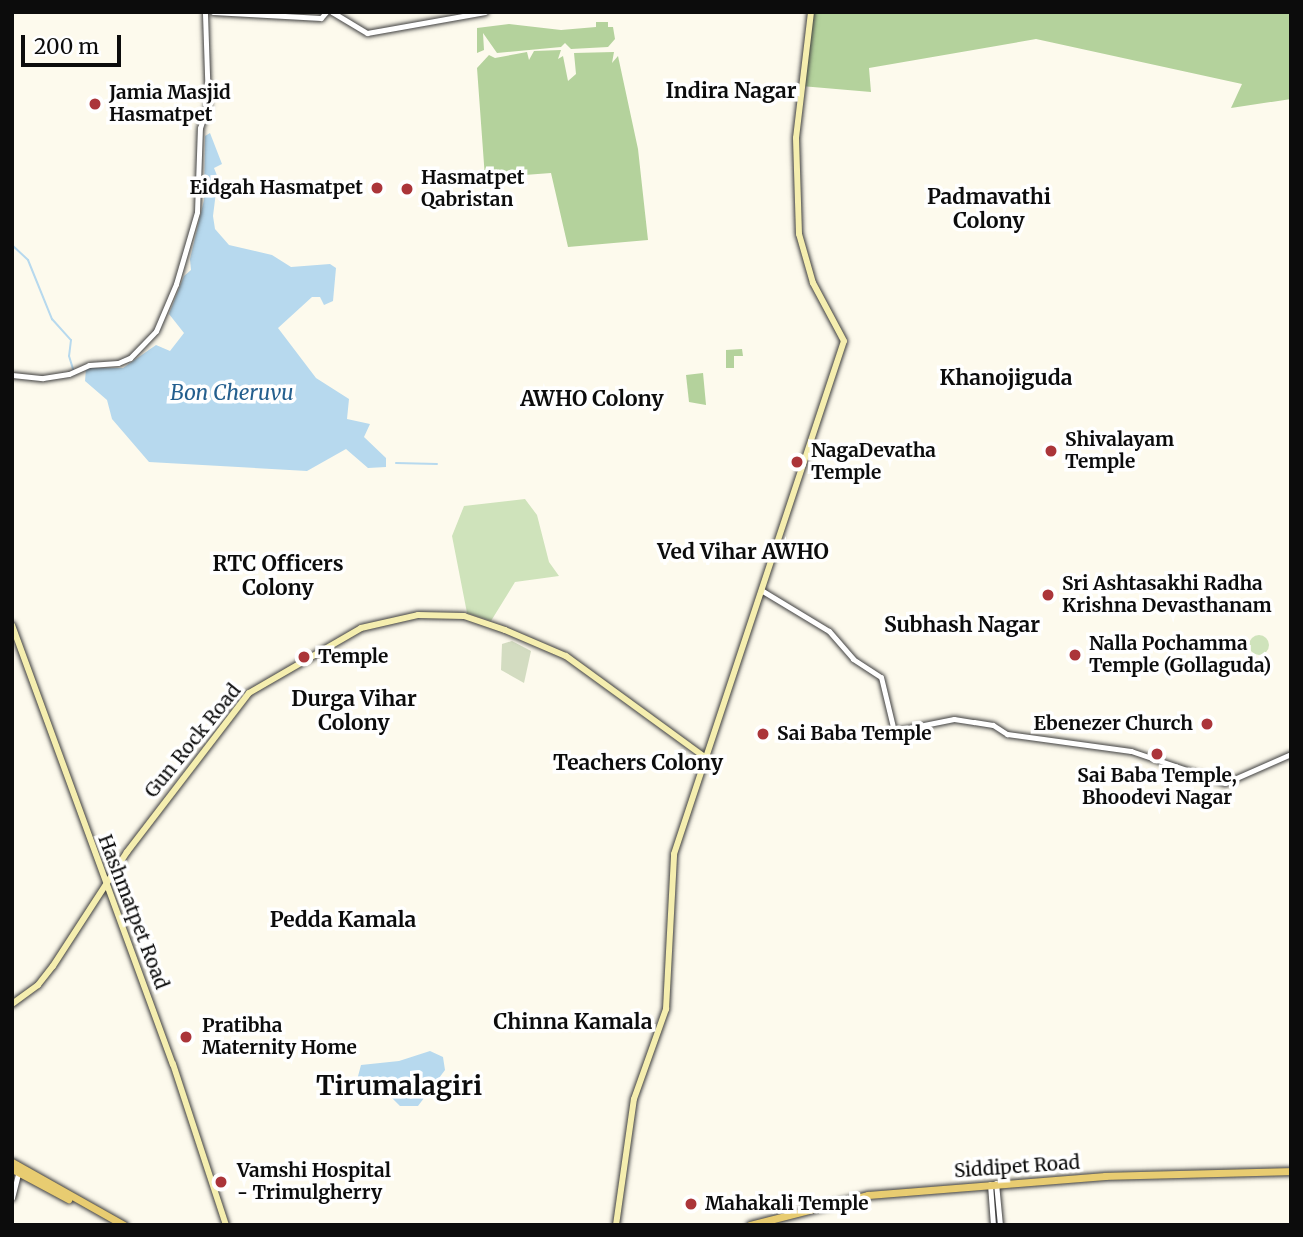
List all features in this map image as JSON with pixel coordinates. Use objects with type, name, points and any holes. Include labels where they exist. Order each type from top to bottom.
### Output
[{"type":"main road","points":[[617,1225],[634,1098],[669,989],[671,866],[703,756],[844,341],[840,326],[813,284],[797,222],[796,138],[811,12]]},
{"type":"main road","name":"Gun Rock Road","points":[[12,1004],[38,985],[53,966],[105,884],[249,693],[306,663],[342,636],[382,621],[464,616],[505,630],[566,656],[703,756]]},
{"type":"main road","name":"Hashmatpet Road","points":[[12,625],[173,1064],[225,1225]]},
{"type":"main road","points":[[12,1162],[17,1169],[115,1225]]},
{"type":"main road","points":[[17,1169],[124,1225]]},
{"type":"main road","name":"Siddipet Road","points":[[750,1225],[868,1195],[993,1186],[1291,1173]]},
{"type":"main road","name":"Siddipet Road","points":[[774,1225],[869,1199],[993,1186]]},
{"type":"street","points":[[12,375],[43,378],[118,363],[139,350],[156,331],[176,284],[199,194],[200,128],[208,104],[205,12]]},
{"type":"street","points":[[213,12],[321,18],[326,12]]},
{"type":"street","points":[[332,12],[367,33],[485,12]]},
{"type":"street","points":[[761,590],[829,631],[853,659],[881,677],[894,731],[954,719],[974,722],[993,725],[1007,734],[1131,751],[1225,783],[1291,754]]},
{"type":"street","points":[[12,1198],[17,1169]]},
{"type":"street","points":[[993,1186],[993,1225]]},
{"type":"street","points":[[993,1186],[1000,1225]]},
{"type":"green space","points":[[811,12],[1291,12],[1291,99],[1231,108],[1242,84],[1036,39],[869,68],[871,92],[801,86]]},
{"type":"green space","points":[[596,22],[608,22],[608,27],[613,27],[615,39],[608,47],[571,49],[565,43],[561,47],[497,53],[483,33],[484,50],[477,53],[477,28],[509,24],[561,30],[596,27]]},
{"type":"green space","points":[[561,50],[558,59],[563,56],[568,81],[576,74],[574,53],[614,52],[612,63],[618,56],[638,149],[648,240],[568,247],[551,173],[485,178],[477,68],[489,55],[495,58],[527,52],[529,60],[534,51]]},
{"type":"green space","points":[[742,349],[743,356],[734,356],[734,368],[726,368],[726,350]]},
{"type":"green space","points":[[703,373],[706,405],[689,402],[686,375]]},
{"type":"green space","points":[[525,499],[537,515],[549,562],[559,576],[515,582],[491,621],[467,613],[452,536],[464,506]]},
{"type":"green space","points":[[1259,635],[1266,638],[1269,645],[1266,652],[1259,655],[1252,652],[1249,645],[1252,638]]},
{"type":"green space","points":[[512,641],[531,651],[524,683],[501,670],[502,644]]},
{"type":"water","name":"Bon Cheruvu","points":[[210,133],[222,164],[214,168],[222,188],[216,192],[213,216],[215,229],[229,245],[272,255],[291,267],[330,264],[336,268],[333,301],[324,305],[320,297],[312,297],[278,328],[316,378],[349,399],[347,419],[370,424],[364,437],[386,458],[386,467],[368,468],[346,449],[307,471],[149,462],[112,419],[107,400],[85,381],[86,368],[123,368],[156,345],[170,351],[184,333],[169,314],[184,276],[191,270],[190,259],[204,200],[205,136]]},
{"type":"water","points":[[430,1051],[443,1057],[445,1070],[418,1106],[400,1106],[388,1094],[357,1080],[361,1065],[399,1061]]},
{"type":"waterway","points":[[12,245],[28,260],[52,319],[71,340],[69,356],[73,369]]},
{"type":"waterway","points":[[396,463],[437,464]]},
{"type":"place","name":"Jamia Masjid Hasmatpet","points":[[95,104]]},
{"type":"place","name":"Eidgah Hasmatpet","points":[[377,188]]},
{"type":"place","name":"Hasmatpet Qabristan","points":[[407,189]]},
{"type":"place","name":"Shivalayam Temple","points":[[1051,451]]},
{"type":"place","name":"NagaDevatha Temple","points":[[797,462]]},
{"type":"place","name":"Sri Ashtasakhi Radha Krishna Devasthanam","points":[[1048,595]]},
{"type":"place","name":"Nalla Pochamma Temple (Gollaguda)","points":[[1075,655]]},
{"type":"place","name":"Temple","points":[[304,657]]},
{"type":"place","name":"Ebenezer Church","points":[[1207,724]]},
{"type":"place","name":"Sai Baba Temple","points":[[763,734]]},
{"type":"place","name":"Sai Baba Temple, Bhoodevi Nagar","points":[[1157,754]]},
{"type":"place","name":"Pratibha Maternity Home","points":[[186,1037]]},
{"type":"place","name":"Vamshi Hospital - Trimulgherry","points":[[221,1182]]},
{"type":"place","name":"Mahakali Temple","points":[[691,1204]]},
{"type":"district","name":"Indira Nagar","points":[[731,91]]},
{"type":"district","name":"Padmavathi Colony","points":[[989,209]]},
{"type":"district","name":"Khanojiguda","points":[[1006,378]]},
{"type":"district","name":"AWHO Colony","points":[[592,399]]},
{"type":"district","name":"Ved Vihar AWHO","points":[[743,552]]},
{"type":"district","name":"RTC Officers Colony","points":[[278,576]]},
{"type":"district","name":"Subhash Nagar","points":[[962,625]]},
{"type":"district","name":"Durga Vihar Colony","points":[[354,711]]},
{"type":"district","name":"Teachers Colony","points":[[638,763]]},
{"type":"district","name":"Pedda Kamala","points":[[343,920]]},
{"type":"district","name":"Chinna Kamala","points":[[573,1022]]},
{"type":"district","name":"Tirumalagiri","points":[[399,1086]]}]
